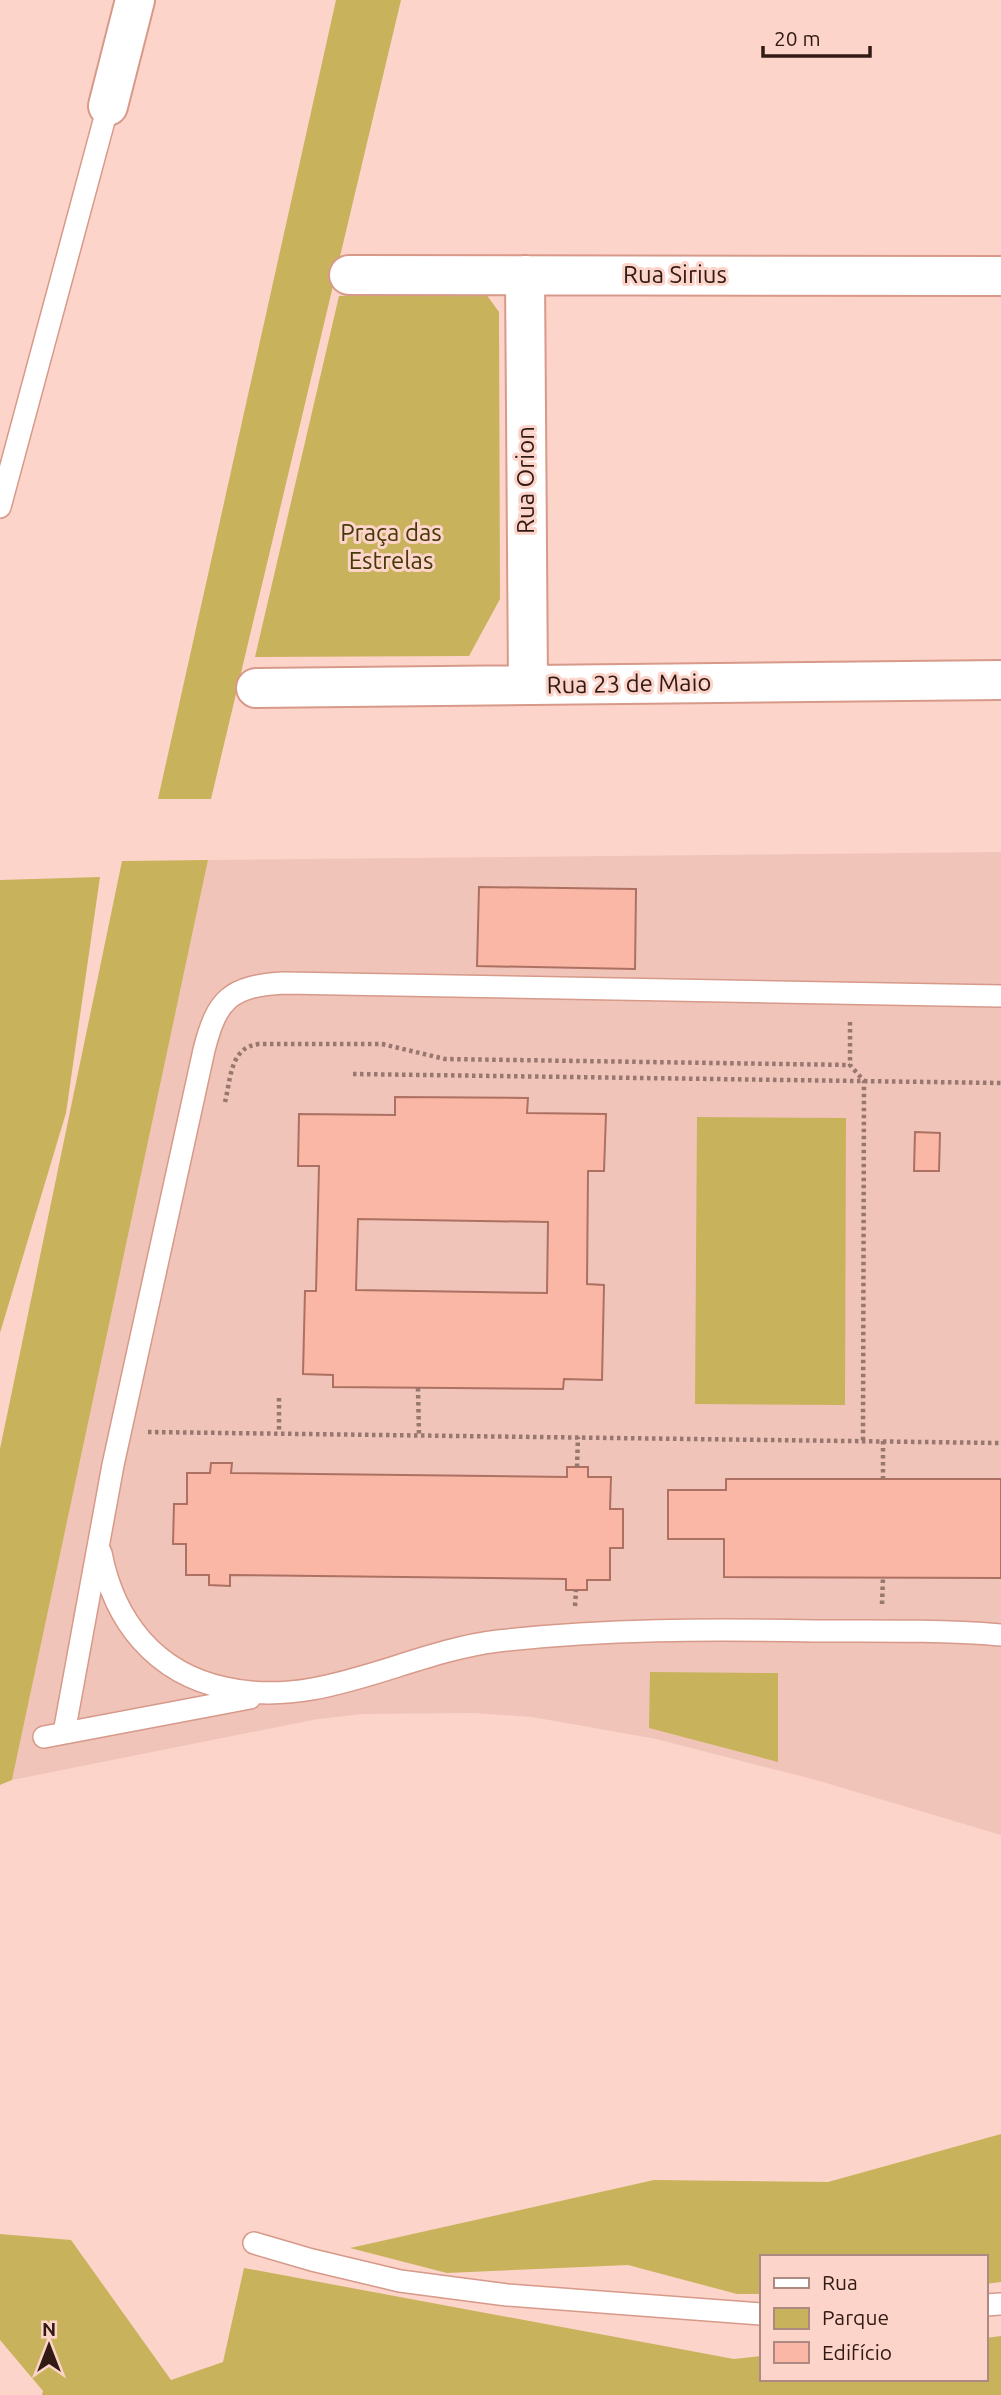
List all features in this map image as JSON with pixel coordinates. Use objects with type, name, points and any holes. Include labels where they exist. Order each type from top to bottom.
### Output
[{"type":"street","points":[[108,106],[135,0]]},
{"type":"street","name":"Rua Sirius","points":[[349,275],[1001,276]]},
{"type":"street","name":"Rua Orion","points":[[525,275],[528,685]]},
{"type":"street","name":"Rua 23 de Maio","points":[[257,688],[1001,680]]},
{"type":"lane","points":[[0,507],[108,106]]},
{"type":"lane","points":[[1001,996],[284,984],[255,985],[228,999],[212,1021],[204,1050],[113,1465],[100,1544],[54,1735],[314,1689],[460,1647],[498,1641],[704,1629],[1001,1635]]},
{"type":"lane","points":[[100,1544],[115,1601],[125,1621],[149,1649],[196,1679],[226,1689],[269,1695]]},
{"type":"lane","points":[[254,2243],[400,2281],[507,2295],[760,2314]]},
{"type":"path","points":[[850,993],[850,1065],[864,1081],[863,1441]]},
{"type":"path","points":[[225,1104],[238,1054],[248,1045],[259,1044],[382,1044],[445,1059],[850,1065]]},
{"type":"path","points":[[353,1074],[1001,1083]]},
{"type":"path","points":[[418,1388],[419,1435]]},
{"type":"path","points":[[279,1398],[279,1433]]},
{"type":"path","points":[[147,1422],[145,1432],[1001,1443]]},
{"type":"path","points":[[578,1437],[578,1467]]},
{"type":"path","points":[[883,1441],[883,1479]]},
{"type":"path","points":[[575,1612],[576,1590]]},
{"type":"shaded area","points":[[1001,852],[1001,1835],[816,1780],[656,1739],[532,1717],[473,1713],[363,1714],[318,1719],[12,1780],[208,860]]},
{"type":"green space","points":[[336,0],[401,0],[211,799],[158,799]]},
{"type":"green space","name":"Praça das Estrelas","points":[[486,294],[499,312],[500,599],[469,656],[255,657],[339,296]]},
{"type":"green space","points":[[208,860],[12,1780],[0,1785],[0,1449],[122,861]]},
{"type":"green space","points":[[100,877],[66,1113],[0,1333],[0,880]]},
{"type":"green space","points":[[697,1117],[846,1118],[845,1405],[695,1404]]},
{"type":"green space","points":[[650,1672],[778,1673],[778,1762],[649,1728]]},
{"type":"green space","points":[[1001,2134],[1001,2282],[987,2284],[987,2255],[760,2255],[760,2294],[737,2294],[628,2265],[447,2273],[350,2248],[654,2180],[828,2182]]},
{"type":"green space","points":[[0,2234],[71,2240],[171,2380],[223,2362],[244,2268],[734,2359],[760,2356],[760,2381],[987,2381],[987,2338],[1001,2336],[1001,2395],[42,2395],[43,2391],[0,2340]]},
{"type":"building","points":[[479,887],[636,889],[635,969],[477,966]]},
{"type":"building","points":[[395,1097],[528,1098],[527,1113],[606,1114],[604,1171],[588,1171],[587,1284],[604,1285],[602,1380],[564,1379],[563,1389],[333,1387],[333,1375],[303,1374],[305,1291],[316,1291],[319,1166],[298,1166],[299,1114],[395,1115]],"holes":[[[358,1219],[548,1222],[547,1293],[356,1290]]]},
{"type":"building","points":[[915,1132],[940,1133],[939,1171],[914,1171]]},
{"type":"building","points":[[211,1463],[232,1463],[231,1473],[567,1477],[567,1467],[588,1467],[588,1477],[611,1477],[610,1509],[623,1509],[623,1548],[610,1548],[610,1580],[587,1580],[587,1590],[566,1590],[566,1579],[230,1575],[230,1586],[209,1585],[209,1575],[186,1575],[186,1544],[173,1544],[174,1504],[187,1504],[187,1473],[210,1473]]},
{"type":"building","points":[[726,1479],[1001,1479],[1001,1578],[724,1577],[724,1539],[668,1539],[668,1490],[726,1490]]}]
